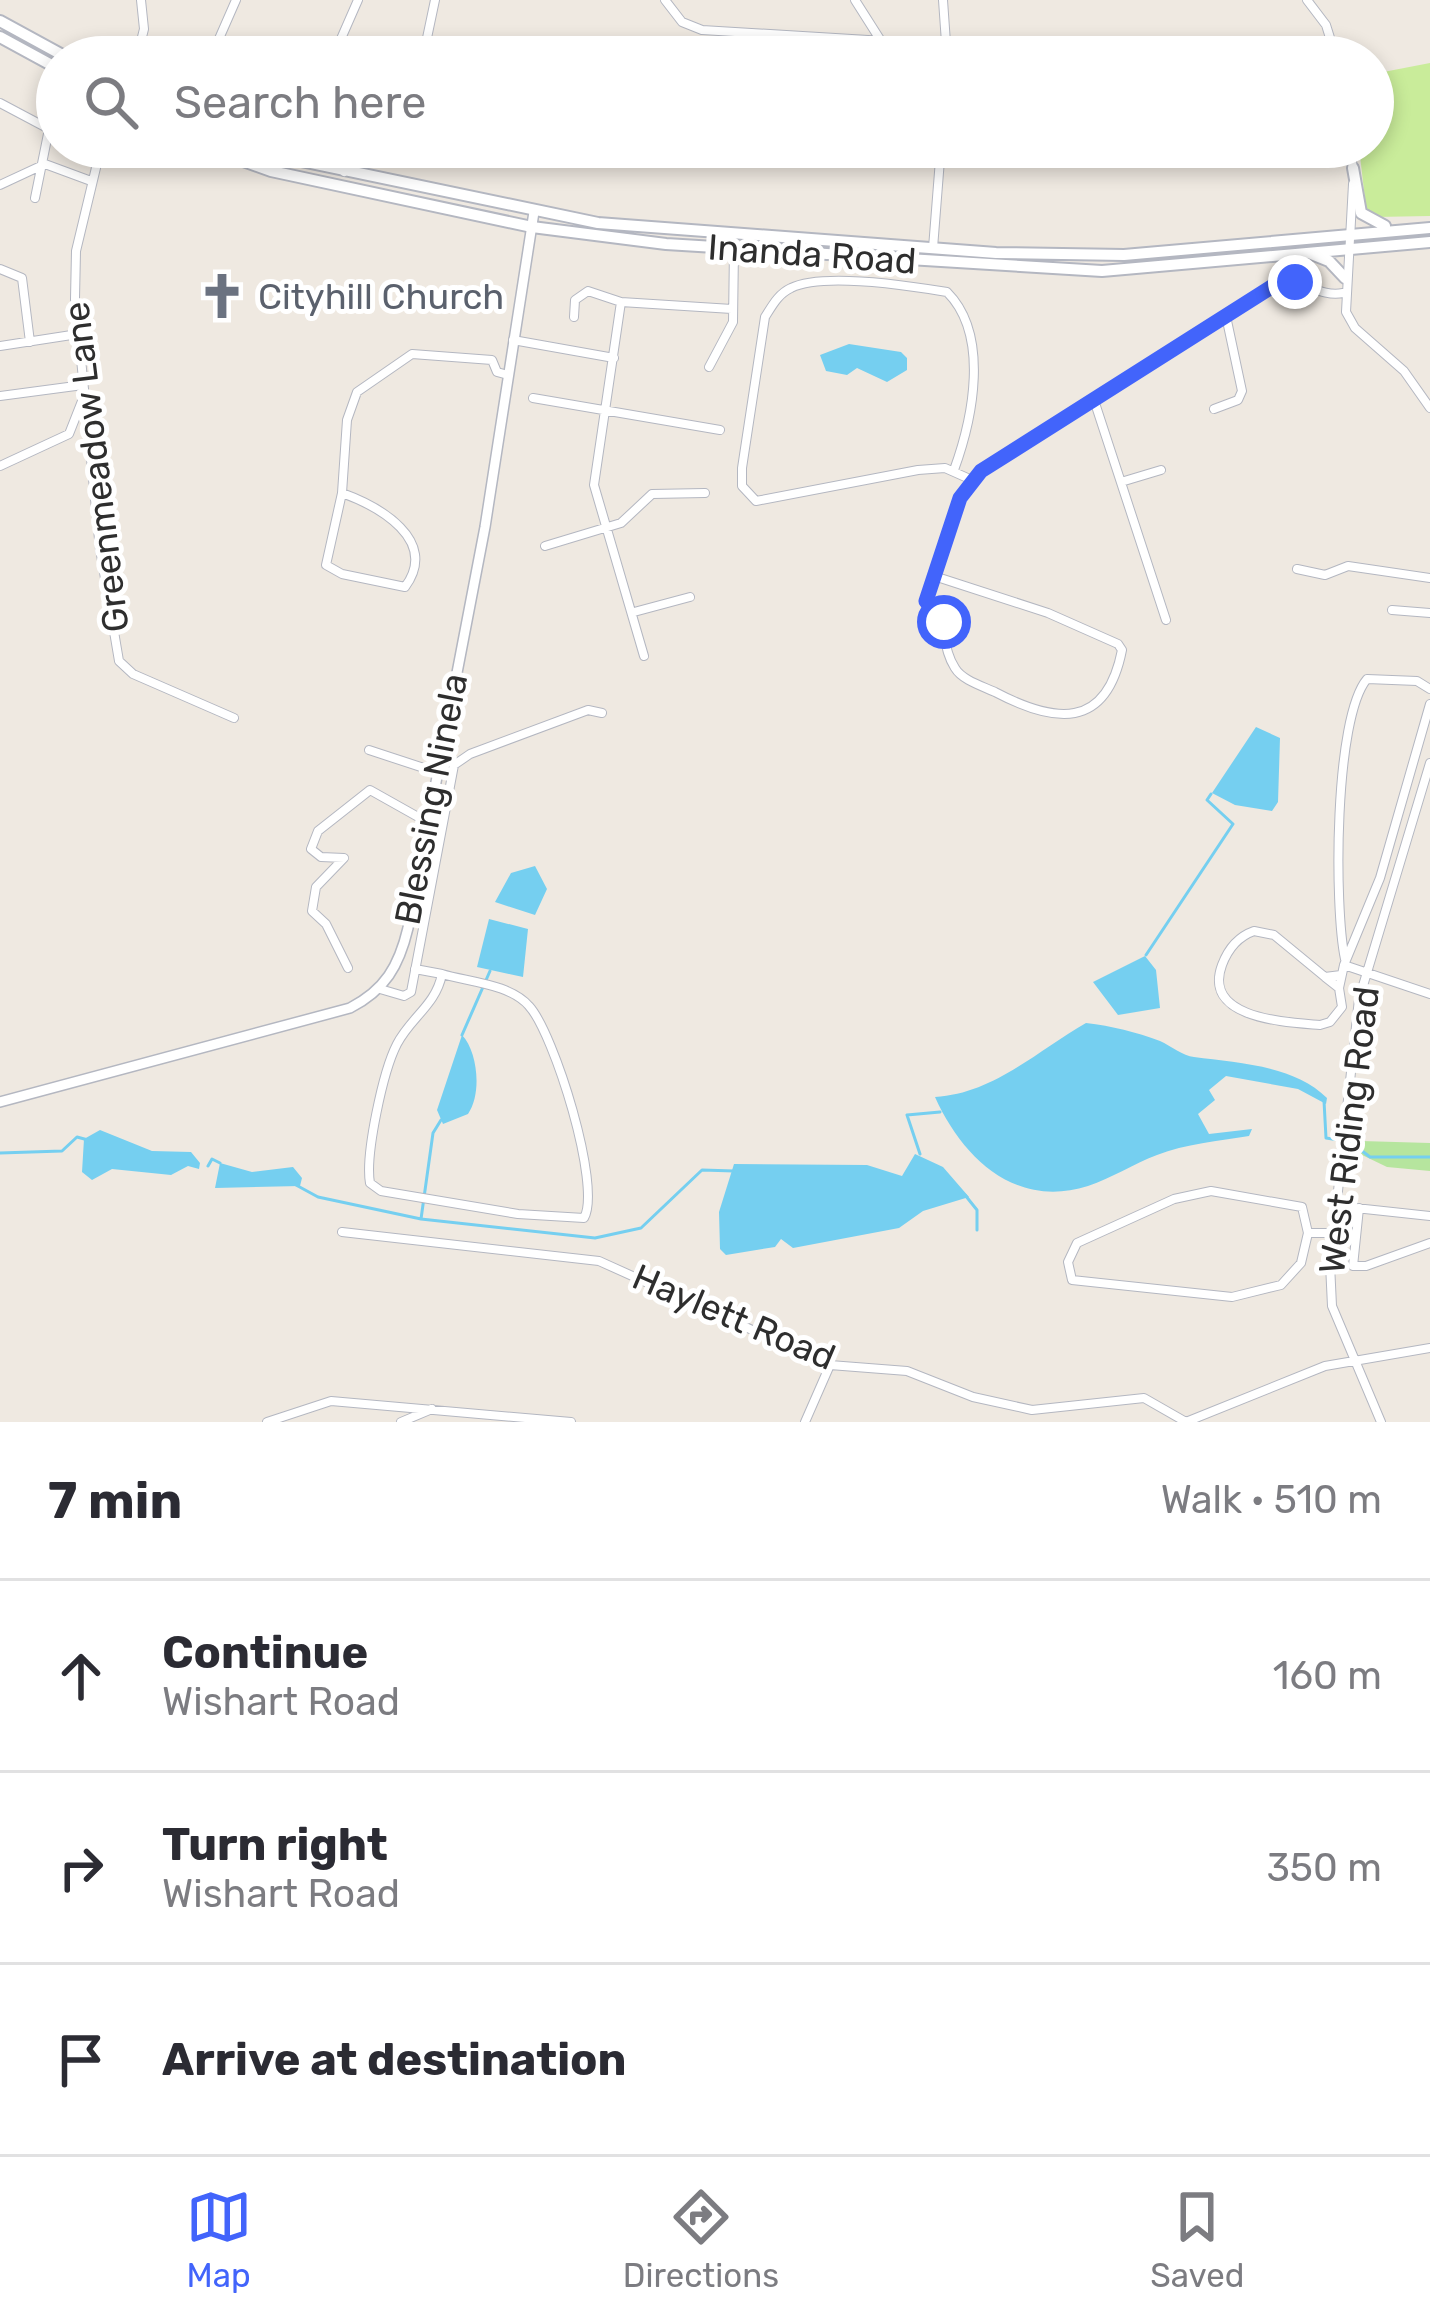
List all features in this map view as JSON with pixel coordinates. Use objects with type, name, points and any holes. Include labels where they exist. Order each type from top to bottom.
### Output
[{"type":"main road","points":[[0,21],[36,41]]},
{"type":"main road","points":[[0,37],[36,57]]},
{"type":"main road","name":"Inanda Road","points":[[263,168],[532,227],[618,240],[1069,271],[1430,242]]},
{"type":"main road","name":"Inanda Road","points":[[323,168],[614,226],[933,248],[1111,256],[1430,228]]},
{"type":"main road","points":[[1353,168],[1364,218],[1406,229]]},
{"type":"main road","points":[[409,185],[409,194],[435,205]]},
{"type":"main road","points":[[614,226],[618,240]]},
{"type":"main road","points":[[1300,252],[1323,257],[1345,278]]},
{"type":"street","points":[[141,0],[142,36]]},
{"type":"street","points":[[220,36],[236,0]]},
{"type":"street","points":[[343,36],[358,0]]},
{"type":"street","points":[[427,36],[435,0]]},
{"type":"street","points":[[664,0],[695,28],[809,36]]},
{"type":"street","points":[[855,0],[878,36]]},
{"type":"street","points":[[943,0],[946,36]]},
{"type":"street","points":[[1307,0],[1329,36]]},
{"type":"street","points":[[0,103],[36,121]]},
{"type":"street","points":[[0,185],[36,168]]},
{"type":"street","points":[[35,198],[44,168]]},
{"type":"street","points":[[56,168],[92,181]]},
{"type":"street","name":"Greenmeadow Lane","points":[[95,168],[76,251],[78,334],[100,549],[119,661],[133,674],[234,718]]},
{"type":"street","points":[[344,173],[347,168]]},
{"type":"street","points":[[933,248],[939,168]]},
{"type":"street","points":[[1353,168],[1343,293],[1355,328],[1404,371],[1430,408]]},
{"type":"street","name":"Blessing Ninela","points":[[380,989],[401,958],[485,526],[534,212]]},
{"type":"street","points":[[709,367],[729,333],[734,249]]},
{"type":"street","points":[[0,269],[22,278],[26,286],[30,342]]},
{"type":"street","points":[[934,576],[1112,640],[1122,650],[1115,676],[1094,706],[1065,715],[1036,714],[959,674],[944,622],[926,601],[934,576],[972,480],[1282,281],[1327,295],[1343,293]]},
{"type":"street","points":[[954,470],[968,423],[973,342],[961,306],[947,292],[819,282],[792,287],[776,298],[765,317],[742,468],[742,487],[756,501],[919,470],[954,470],[972,480]]},
{"type":"street","points":[[574,317],[575,300],[585,292],[621,302],[732,309]]},
{"type":"street","points":[[621,302],[594,485],[644,656]]},
{"type":"street","points":[[1214,410],[1242,394],[1226,316]]},
{"type":"street","points":[[0,346],[78,334]]},
{"type":"street","points":[[513,340],[614,358]]},
{"type":"street","points":[[343,493],[388,512],[401,524],[413,561],[406,586],[342,574],[326,565],[343,493],[346,420],[361,388],[416,353],[492,360],[497,372],[508,375]]},
{"type":"street","points":[[0,397],[83,385]]},
{"type":"street","points":[[0,466],[69,434],[84,396]]},
{"type":"street","points":[[533,398],[720,430]]},
{"type":"street","points":[[1094,400],[1166,620]]},
{"type":"street","points":[[1121,482],[1161,470]]},
{"type":"street","points":[[545,546],[621,523],[652,494],[706,493]]},
{"type":"street","points":[[1297,569],[1322,575],[1348,566],[1430,578]]},
{"type":"street","points":[[634,612],[690,597]]},
{"type":"street","points":[[1393,610],[1430,613]]},
{"type":"street","points":[[1344,966],[1339,790],[1349,724],[1367,679],[1417,681],[1430,689]]},
{"type":"street","points":[[1339,988],[1264,931],[1245,934],[1232,946],[1219,981],[1224,996],[1240,1012],[1314,1025],[1330,1022],[1340,1012],[1344,966],[1380,878],[1430,704]]},
{"type":"street","points":[[0,1102],[350,1008],[380,989],[408,995],[454,765],[588,710],[602,713]]},
{"type":"street","points":[[369,750],[436,772]]},
{"type":"street","name":"West Riding Road","points":[[1381,1422],[1330,1292],[1334,1233],[1354,1036],[1366,976],[1430,763]]},
{"type":"street","points":[[348,968],[326,924],[312,911],[316,887],[344,858],[321,857],[311,849],[318,832],[370,790],[427,823]]},
{"type":"street","points":[[1344,966],[1430,994]]},
{"type":"street","points":[[1325,977],[1344,966]]},
{"type":"street","points":[[415,969],[442,974],[517,995],[534,1011],[590,1171],[588,1213],[567,1221],[374,1188],[368,1174],[395,1047],[436,997],[442,974]]},
{"type":"street","points":[[1211,1191],[1300,1205],[1307,1214],[1308,1233],[1290,1281],[1237,1297],[1081,1285],[1068,1271],[1077,1244],[1174,1199],[1211,1191]]},
{"type":"street","points":[[1337,1206],[1430,1216]]},
{"type":"street","points":[[1359,1208],[1353,1266],[1366,1266],[1430,1243]]},
{"type":"street","name":"Haylett Road","points":[[342,1232],[599,1261],[830,1365],[907,1371],[974,1397],[1032,1410],[1144,1398],[1186,1422]]},
{"type":"street","points":[[1308,1233],[1334,1233]]},
{"type":"street","points":[[1186,1422],[1243,1395],[1354,1359],[1430,1348]]},
{"type":"street","points":[[805,1422],[830,1365]]},
{"type":"street","points":[[267,1422],[324,1402],[571,1422]]},
{"type":"street","points":[[401,1422],[432,1409]]},
{"type":"green space","points":[[1430,63],[1430,216],[1375,217],[1366,208],[1361,168],[1394,168],[1394,70]]},
{"type":"green space","points":[[1361,1141],[1430,1143],[1430,1171],[1387,1167],[1360,1154]]},
{"type":"water","points":[[849,344],[901,352],[907,358],[907,370],[887,382],[857,368],[847,375],[826,371],[820,355]]},
{"type":"water","points":[[1256,727],[1280,738],[1278,802],[1272,811],[1235,805],[1212,793]]},
{"type":"water","points":[[535,866],[547,889],[535,915],[495,902],[511,873]]},
{"type":"water","points":[[489,919],[528,929],[523,977],[477,967]]},
{"type":"water","points":[[1145,956],[1156,970],[1160,1008],[1118,1015],[1093,982]]},
{"type":"water","points":[[1086,1023],[1142,1035],[1190,1056],[1282,1072],[1314,1087],[1327,1098],[1326,1104],[1298,1089],[1226,1076],[1209,1090],[1215,1100],[1198,1114],[1209,1134],[1252,1129],[1249,1136],[1168,1151],[1088,1186],[1038,1191],[1015,1184],[977,1158],[935,1097],[995,1080]]},
{"type":"water","points":[[462,1035],[475,1062],[475,1096],[468,1114],[443,1124],[437,1110]]},
{"type":"water","points":[[100,1130],[152,1151],[191,1152],[199,1169],[188,1166],[171,1175],[112,1169],[92,1180],[82,1172],[84,1139]]},
{"type":"water","points":[[915,1154],[943,1167],[969,1197],[923,1211],[899,1228],[793,1248],[781,1239],[775,1247],[726,1255],[720,1249],[719,1212],[734,1164],[867,1165],[902,1176]]},
{"type":"water","points":[[220,1163],[252,1172],[293,1167],[302,1178],[300,1186],[215,1188]]},
{"type":"waterway","points":[[1146,955],[1233,824],[1207,800],[1211,794]]},
{"type":"waterway","points":[[462,1035],[490,971]]},
{"type":"waterway","points":[[1324,1101],[1326,1138],[1339,1140]]},
{"type":"waterway","points":[[920,1154],[907,1115],[940,1112]]},
{"type":"waterway","points":[[421,1219],[433,1133],[441,1120]]},
{"type":"waterway","points":[[0,1153],[62,1151],[77,1137],[88,1140]]},
{"type":"waterway","points":[[1349,1141],[1370,1157],[1430,1157]]},
{"type":"waterway","points":[[208,1166],[212,1159],[220,1163]]},
{"type":"waterway","points":[[296,1185],[318,1197],[421,1219],[595,1238],[641,1228],[702,1170],[734,1171]]},
{"type":"waterway","points":[[965,1195],[977,1210],[977,1230]]},
{"type":"place","name":"Cityhill Church","points":[[222,296]]},
{"type":"route","points":[[944,622],[926,601],[960,498],[981,471],[1276,284],[1295,282]]}]
